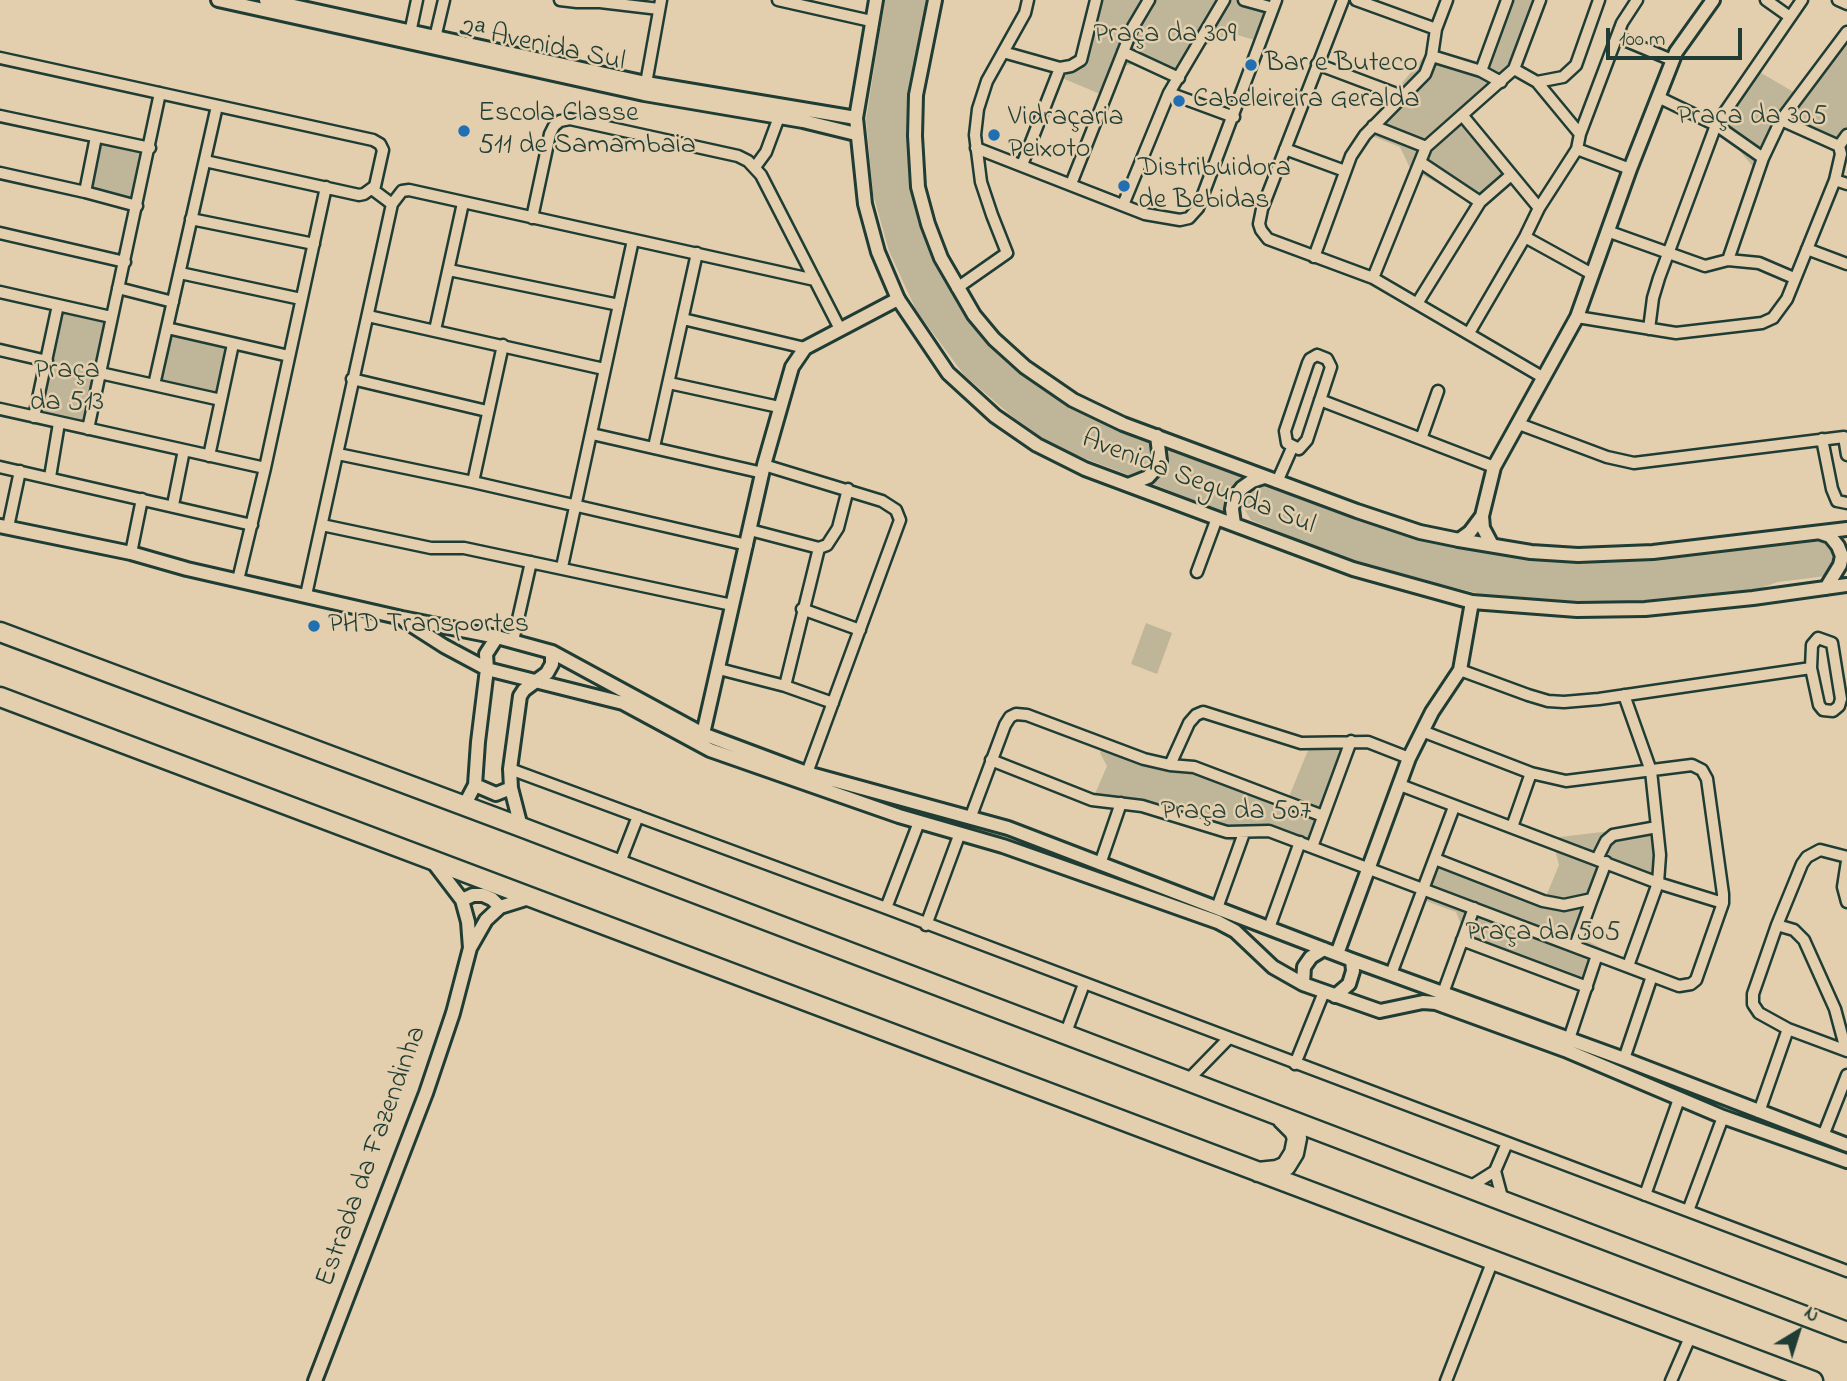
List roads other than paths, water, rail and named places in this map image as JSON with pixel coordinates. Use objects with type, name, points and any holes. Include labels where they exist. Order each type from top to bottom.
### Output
[{"type":"highway","points":[[0,632],[521,827],[1847,1332]]},
{"type":"highway","points":[[0,697],[1813,1381]]},
{"type":"highway","points":[[1258,1172],[1286,1166],[1294,1153],[1297,1138],[1280,1117]]},
{"type":"street","name":"2ᵃ Avenida Sul","points":[[218,0],[856,134]]},
{"type":"street","name":"2ᵃ Avenida Sul","points":[[266,0],[645,89],[856,118]]},
{"type":"street","points":[[410,33],[417,0]]},
{"type":"street","points":[[435,38],[444,0]]},
{"type":"street","points":[[560,0],[660,5],[645,89]]},
{"type":"street","points":[[778,0],[871,21]]},
{"type":"street","name":"Avenida Segunda Sul","points":[[876,0],[856,118],[856,134],[865,204],[878,252],[898,299],[948,373],[995,416],[1049,452],[1127,485],[1353,569],[1472,602],[1577,610],[1645,609],[1847,585]]},
{"type":"street","name":"Avenida Segunda Sul","points":[[935,0],[916,95],[918,187],[928,224],[941,258],[957,288],[994,339],[1026,367],[1080,404],[1116,421],[1277,482],[1420,532],[1531,552],[1578,555],[1653,552],[1847,529]]},
{"type":"street","points":[[957,288],[1007,253],[981,182],[976,148],[976,123],[982,96],[1025,13],[1028,0]]},
{"type":"street","points":[[1003,52],[1060,68],[1071,66],[1081,60],[1096,0]]},
{"type":"street","points":[[1071,184],[1133,27],[1149,0]]},
{"type":"street","points":[[1123,205],[1170,93],[1224,0]]},
{"type":"street","points":[[976,148],[1166,219],[1180,220],[1192,215],[1199,208],[1275,4],[1244,0]]},
{"type":"street","points":[[1343,0],[1259,224],[1264,235],[1268,239],[1373,278],[1544,378]]},
{"type":"street","points":[[1356,0],[1436,29]]},
{"type":"street","points":[[1314,257],[1345,171],[1361,141],[1425,74],[1432,56],[1436,29],[1447,0]]},
{"type":"street","points":[[1480,71],[1507,0]]},
{"type":"street","points":[[1373,278],[1426,147],[1514,69],[1540,0]]},
{"type":"street","points":[[1537,82],[1563,77],[1576,65],[1599,0]]},
{"type":"street","points":[[1469,332],[1539,208],[1577,149],[1580,134],[1617,37],[1637,0]]},
{"type":"street","points":[[1492,545],[1483,528],[1482,516],[1494,467],[1577,317],[1672,60],[1713,0]]},
{"type":"street","points":[[1766,0],[1790,17]]},
{"type":"street","points":[[1649,329],[1653,299],[1716,125],[1802,0]]},
{"type":"street","points":[[1838,0],[1847,4]]},
{"type":"street","points":[[1728,260],[1763,158],[1781,120],[1847,32]]},
{"type":"street","points":[[1617,37],[1672,60]]},
{"type":"street","points":[[1123,52],[1179,78]]},
{"type":"street","points":[[1432,56],[1480,71],[1501,82]]},
{"type":"street","points":[[0,58],[377,142],[382,146],[383,155],[372,189],[359,195],[205,161]]},
{"type":"street","points":[[1317,64],[1402,96]]},
{"type":"street","points":[[1022,165],[1060,68]]},
{"type":"street","points":[[1514,69],[1537,82],[1580,134]]},
{"type":"street","points":[[88,429],[160,93]]},
{"type":"street","points":[[1170,93],[1234,117]]},
{"type":"street","points":[[1657,97],[1716,125],[1763,158]]},
{"type":"street","points":[[154,385],[218,106]]},
{"type":"street","points":[[0,116],[150,148]]},
{"type":"street","points":[[1463,116],[1539,208]]},
{"type":"street","points":[[755,167],[766,152],[779,117]]},
{"type":"street","points":[[532,218],[550,134],[560,121],[570,119],[738,156],[755,167],[761,175],[841,329]]},
{"type":"street","points":[[1781,120],[1839,146]]},
{"type":"street","points":[[1373,127],[1426,147]]},
{"type":"street","points":[[1577,317],[1676,333],[1762,323],[1773,318],[1781,308],[1835,180],[1839,146],[1847,135]]},
{"type":"street","points":[[85,192],[96,137]]},
{"type":"street","points":[[1285,149],[1345,171]]},
{"type":"street","points":[[1577,149],[1630,169]]},
{"type":"street","points":[[1420,162],[1480,202]]},
{"type":"street","points":[[0,173],[137,206]]},
{"type":"street","points":[[1418,303],[1480,202],[1511,176]]},
{"type":"street","points":[[1835,180],[1847,184]]},
{"type":"street","points":[[237,580],[265,468],[326,187]]},
{"type":"street","points":[[372,189],[392,204]]},
{"type":"street","points":[[306,595],[392,204],[402,191],[409,190],[815,280]]},
{"type":"street","points":[[435,330],[463,203]]},
{"type":"street","points":[[191,219],[314,244]]},
{"type":"street","points":[[1607,231],[1704,267],[1728,260],[1759,263],[1794,278]]},
{"type":"street","points":[[0,233],[125,262]]},
{"type":"street","points":[[1525,237],[1592,274]]},
{"type":"street","points":[[562,567],[633,240]]},
{"type":"street","points":[[1807,249],[1847,264]]},
{"type":"street","points":[[654,447],[697,253]]},
{"type":"street","points":[[449,270],[619,305]]},
{"type":"street","points":[[180,272],[301,299]]},
{"type":"street","points":[[118,288],[173,302]]},
{"type":"street","points":[[0,292],[111,317]]},
{"type":"street","points":[[703,734],[779,407],[792,367],[805,348],[898,299]]},
{"type":"street","points":[[34,417],[58,305]]},
{"type":"street","points":[[368,316],[604,369]]},
{"type":"street","points":[[683,319],[805,348]]},
{"type":"street","points":[[167,328],[289,356]]},
{"type":"street","points":[[209,456],[233,344]]},
{"type":"street","points":[[473,482],[502,345]]},
{"type":"street","points":[[0,350],[47,361]]},
{"type":"street","points":[[1317,355],[1327,359],[1331,367],[1321,400],[1307,440],[1299,449],[1292,448],[1285,439],[1285,431],[1308,363],[1317,355]]},
{"type":"street","points":[[100,373],[222,400]]},
{"type":"street","points":[[352,379],[487,411]]},
{"type":"street","points":[[669,383],[779,407]]},
{"type":"street","points":[[1421,439],[1438,391]]},
{"type":"street","points":[[1321,400],[1494,467]]},
{"type":"street","points":[[0,409],[265,468]]},
{"type":"street","points":[[50,477],[60,423]]},
{"type":"street","points":[[1519,424],[1607,457],[1634,463],[1844,437],[1847,454]]},
{"type":"street","points":[[592,434],[848,489],[890,504],[896,509],[900,520],[807,773]]},
{"type":"street","points":[[1127,485],[1149,477],[1157,467],[1160,461],[1157,436]]},
{"type":"street","points":[[1822,439],[1832,489],[1837,501],[1847,503]]},
{"type":"street","points":[[1277,482],[1292,448]]},
{"type":"street","points":[[173,505],[184,450]]},
{"type":"street","points":[[338,454],[747,545]]},
{"type":"street","points":[[0,467],[252,525]]},
{"type":"street","points":[[20,471],[4,526],[131,553],[402,618],[497,637],[552,652],[703,734],[807,773],[1008,828],[1847,1145]]},
{"type":"street","points":[[1234,524],[1231,509],[1234,498],[1252,481],[1264,477]]},
{"type":"street","points":[[750,530],[819,548],[827,545],[834,538],[848,489]]},
{"type":"street","points":[[131,553],[142,499]]},
{"type":"street","points":[[1459,540],[1470,532],[1482,516]]},
{"type":"street","points":[[1197,572],[1217,518]]},
{"type":"street","points":[[322,525],[431,548],[464,548],[562,567],[732,605]]},
{"type":"street","points":[[1821,533],[1830,536],[1838,545],[1842,556],[1840,565],[1826,588]]},
{"type":"street","points":[[785,686],[819,548]]},
{"type":"street","points":[[513,641],[531,562]]},
{"type":"street","points":[[1331,952],[1368,869],[1409,758],[1422,731],[1460,670],[1472,602]]},
{"type":"street","points":[[803,609],[860,630]]},
{"type":"street","points":[[402,618],[444,646],[487,669],[624,703],[702,747],[899,816],[1003,846],[1227,927],[1273,967],[1303,985],[1380,1011],[1423,1002],[1436,1003],[1565,1051],[1723,1117],[1847,1161]]},
{"type":"street","points":[[464,806],[475,785],[487,669],[486,654],[497,637]]},
{"type":"street","points":[[1818,638],[1831,642],[1841,699],[1839,706],[1833,711],[1823,710],[1819,705],[1811,668],[1814,640],[1818,638]]},
{"type":"street","points":[[521,827],[511,788],[510,769],[520,696],[522,691],[549,670],[552,652]]},
{"type":"street","points":[[1460,670],[1548,701],[1564,702],[1811,668]]},
{"type":"street","points":[[719,669],[785,686],[833,703]]},
{"type":"street","points":[[1624,695],[1651,771],[1660,855],[1658,883],[1628,966]]},
{"type":"street","points":[[1170,765],[1189,723],[1203,712],[1301,744],[1351,741],[1373,743],[1409,758]]},
{"type":"street","points":[[971,816],[1008,720],[1020,714],[1144,759],[1194,767],[1323,816]]},
{"type":"street","points":[[991,760],[1079,796],[1142,806],[1214,830],[1244,833],[1269,831],[1679,986],[1686,986],[1696,980],[1723,903],[1705,773],[1692,765],[1566,781],[1531,773],[1422,731]]},
{"type":"street","points":[[1312,847],[1351,741]]},
{"type":"street","points":[[510,769],[1847,1271]]},
{"type":"street","points":[[1512,827],[1531,773]]},
{"type":"street","points":[[475,785],[496,794],[511,788]]},
{"type":"street","points":[[1400,785],[1658,883],[1723,903]]},
{"type":"street","points":[[899,816],[902,799]]},
{"type":"street","points":[[1100,864],[1121,803]]},
{"type":"street","points":[[1391,974],[1454,807]]},
{"type":"street","points":[[619,865],[638,816]]},
{"type":"street","points":[[886,908],[919,822]]},
{"type":"street","points":[[1575,946],[1592,899],[1606,841],[1613,835],[1657,827]]},
{"type":"street","points":[[1003,846],[1008,828]]},
{"type":"street","points":[[926,925],[960,832]]},
{"type":"street","points":[[1217,908],[1244,833]]},
{"type":"street","points":[[1269,928],[1300,842]]},
{"type":"street","points":[[1847,902],[1843,887],[1847,859],[1820,850],[1807,857],[1756,982],[1753,1004],[1759,1013],[1788,1030],[1847,1051]]},
{"type":"street","points":[[1435,859],[1555,904],[1573,904],[1592,899]]},
{"type":"street","name":"Estrada da Fazendinha","points":[[432,860],[462,900],[468,922],[470,948]]},
{"type":"street","points":[[462,900],[473,895],[483,895],[500,907],[532,897]]},
{"type":"street","name":"Estrada da Fazendinha","points":[[315,1381],[426,1093],[453,1013],[470,948],[486,920],[500,907]]},
{"type":"street","points":[[1443,993],[1474,908]]},
{"type":"street","points":[[1777,925],[1794,930],[1804,940],[1835,1009],[1847,1051]]},
{"type":"street","points":[[1462,940],[1587,987]]},
{"type":"street","points":[[1303,985],[1304,967],[1311,957],[1331,952]]},
{"type":"street","points":[[1569,1039],[1597,955]]},
{"type":"street","points":[[1295,1064],[1329,994],[1349,984],[1353,971],[1352,960]]},
{"type":"street","points":[[1624,1059],[1652,976]]},
{"type":"street","points":[[1065,1035],[1084,984]]},
{"type":"street","points":[[1835,1009],[1847,1003]]},
{"type":"street","points":[[1759,1112],[1788,1030]]},
{"type":"street","points":[[1186,1081],[1228,1039]]},
{"type":"street","points":[[1823,1136],[1847,1075]]},
{"type":"street","points":[[1660,1092],[1668,1076]]},
{"type":"street","points":[[1645,1195],[1679,1099]]},
{"type":"street","points":[[1688,1211],[1723,1117]]},
{"type":"street","points":[[1782,1138],[1787,1123]]},
{"type":"street","points":[[1468,1188],[1495,1171],[1507,1143]]},
{"type":"street","points":[[1495,1171],[1504,1202]]},
{"type":"street","points":[[1446,1381],[1493,1261]]},
{"type":"street","points":[[1671,1381],[1691,1335]]},
{"type":"place","name":"Bar e Buteco","points":[[1251,65]]},
{"type":"place","name":"Cabeleireira Geralda","points":[[1179,101]]},
{"type":"place","name":"Escola Classe 511 de Samambaia","points":[[464,131]]},
{"type":"place","name":"Vidraçaria Peixoto","points":[[994,135]]},
{"type":"place","name":"Distribuidora de Bebidas","points":[[1124,186]]},
{"type":"place","name":"PHD Transportes","points":[[314,626]]},
{"type":"park label","name":"Praça da 309","points":[[1165,36]]},
{"type":"park label","name":"Praça da 305","points":[[1752,118]]},
{"type":"park label","name":"Praça da 513","points":[[67,388]]},
{"type":"park label","name":"Praça da 507","points":[[1236,813]]},
{"type":"park label","name":"Praça da 505","points":[[1543,934]]}]
